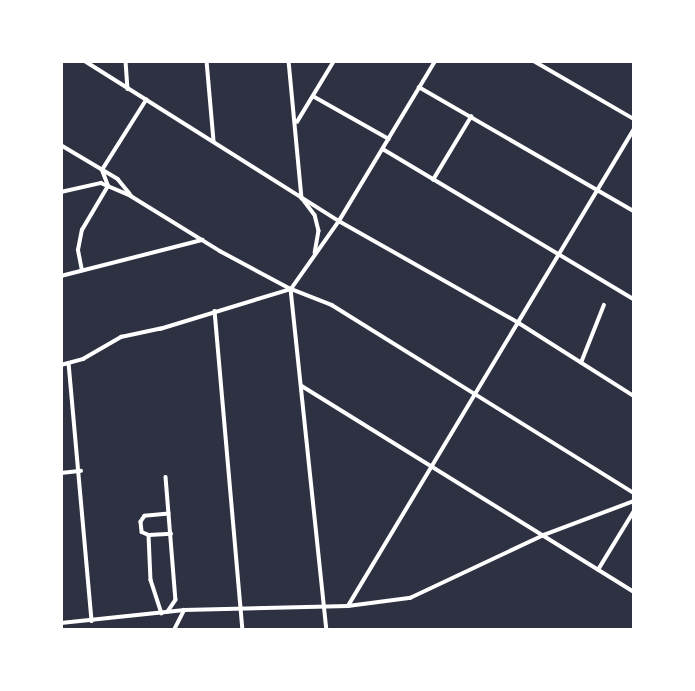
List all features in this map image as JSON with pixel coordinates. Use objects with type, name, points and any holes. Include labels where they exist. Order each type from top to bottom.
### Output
[{"type":"street","points":[[85,61],[339,221],[519,323],[634,396]]},
{"type":"street","points":[[126,61],[128,89]]},
{"type":"street","points":[[207,61],[214,141]]},
{"type":"street","points":[[289,61],[302,198],[315,215],[319,231],[314,257]]},
{"type":"street","points":[[296,124],[334,61]]},
{"type":"street","points":[[61,365],[83,359],[121,337],[158,330],[291,289],[339,221],[435,61]]},
{"type":"street","points":[[534,61],[634,119]]},
{"type":"street","points":[[419,87],[634,211]]},
{"type":"street","points":[[313,96],[388,139]]},
{"type":"street","points":[[102,170],[146,100]]},
{"type":"street","points":[[433,180],[471,117]]},
{"type":"street","points":[[348,606],[634,130]]},
{"type":"street","points":[[61,145],[118,179],[131,197]]},
{"type":"street","points":[[383,149],[634,299]]},
{"type":"street","points":[[102,170],[108,186]]},
{"type":"street","points":[[61,192],[101,183],[131,197],[291,289],[332,305],[634,493]]},
{"type":"street","points":[[82,271],[78,250],[82,230],[108,186]]},
{"type":"street","points":[[61,276],[202,240]]},
{"type":"street","points":[[291,289],[327,630]]},
{"type":"street","points":[[581,363],[604,305]]},
{"type":"street","points":[[215,311],[243,630]]},
{"type":"street","points":[[69,363],[81,471],[92,621]]},
{"type":"street","points":[[302,386],[634,592]]},
{"type":"street","points":[[61,473],[81,471]]},
{"type":"street","points":[[166,477],[176,600],[168,612]]},
{"type":"street","points":[[61,623],[184,610],[348,606],[410,598],[544,535],[634,500]]},
{"type":"street","points":[[598,570],[634,511]]},
{"type":"street","points":[[169,514],[145,516],[141,522],[142,532],[149,535],[171,534]]},
{"type":"street","points":[[149,535],[151,580],[162,613]]},
{"type":"street","points":[[174,630],[184,610]]}]
